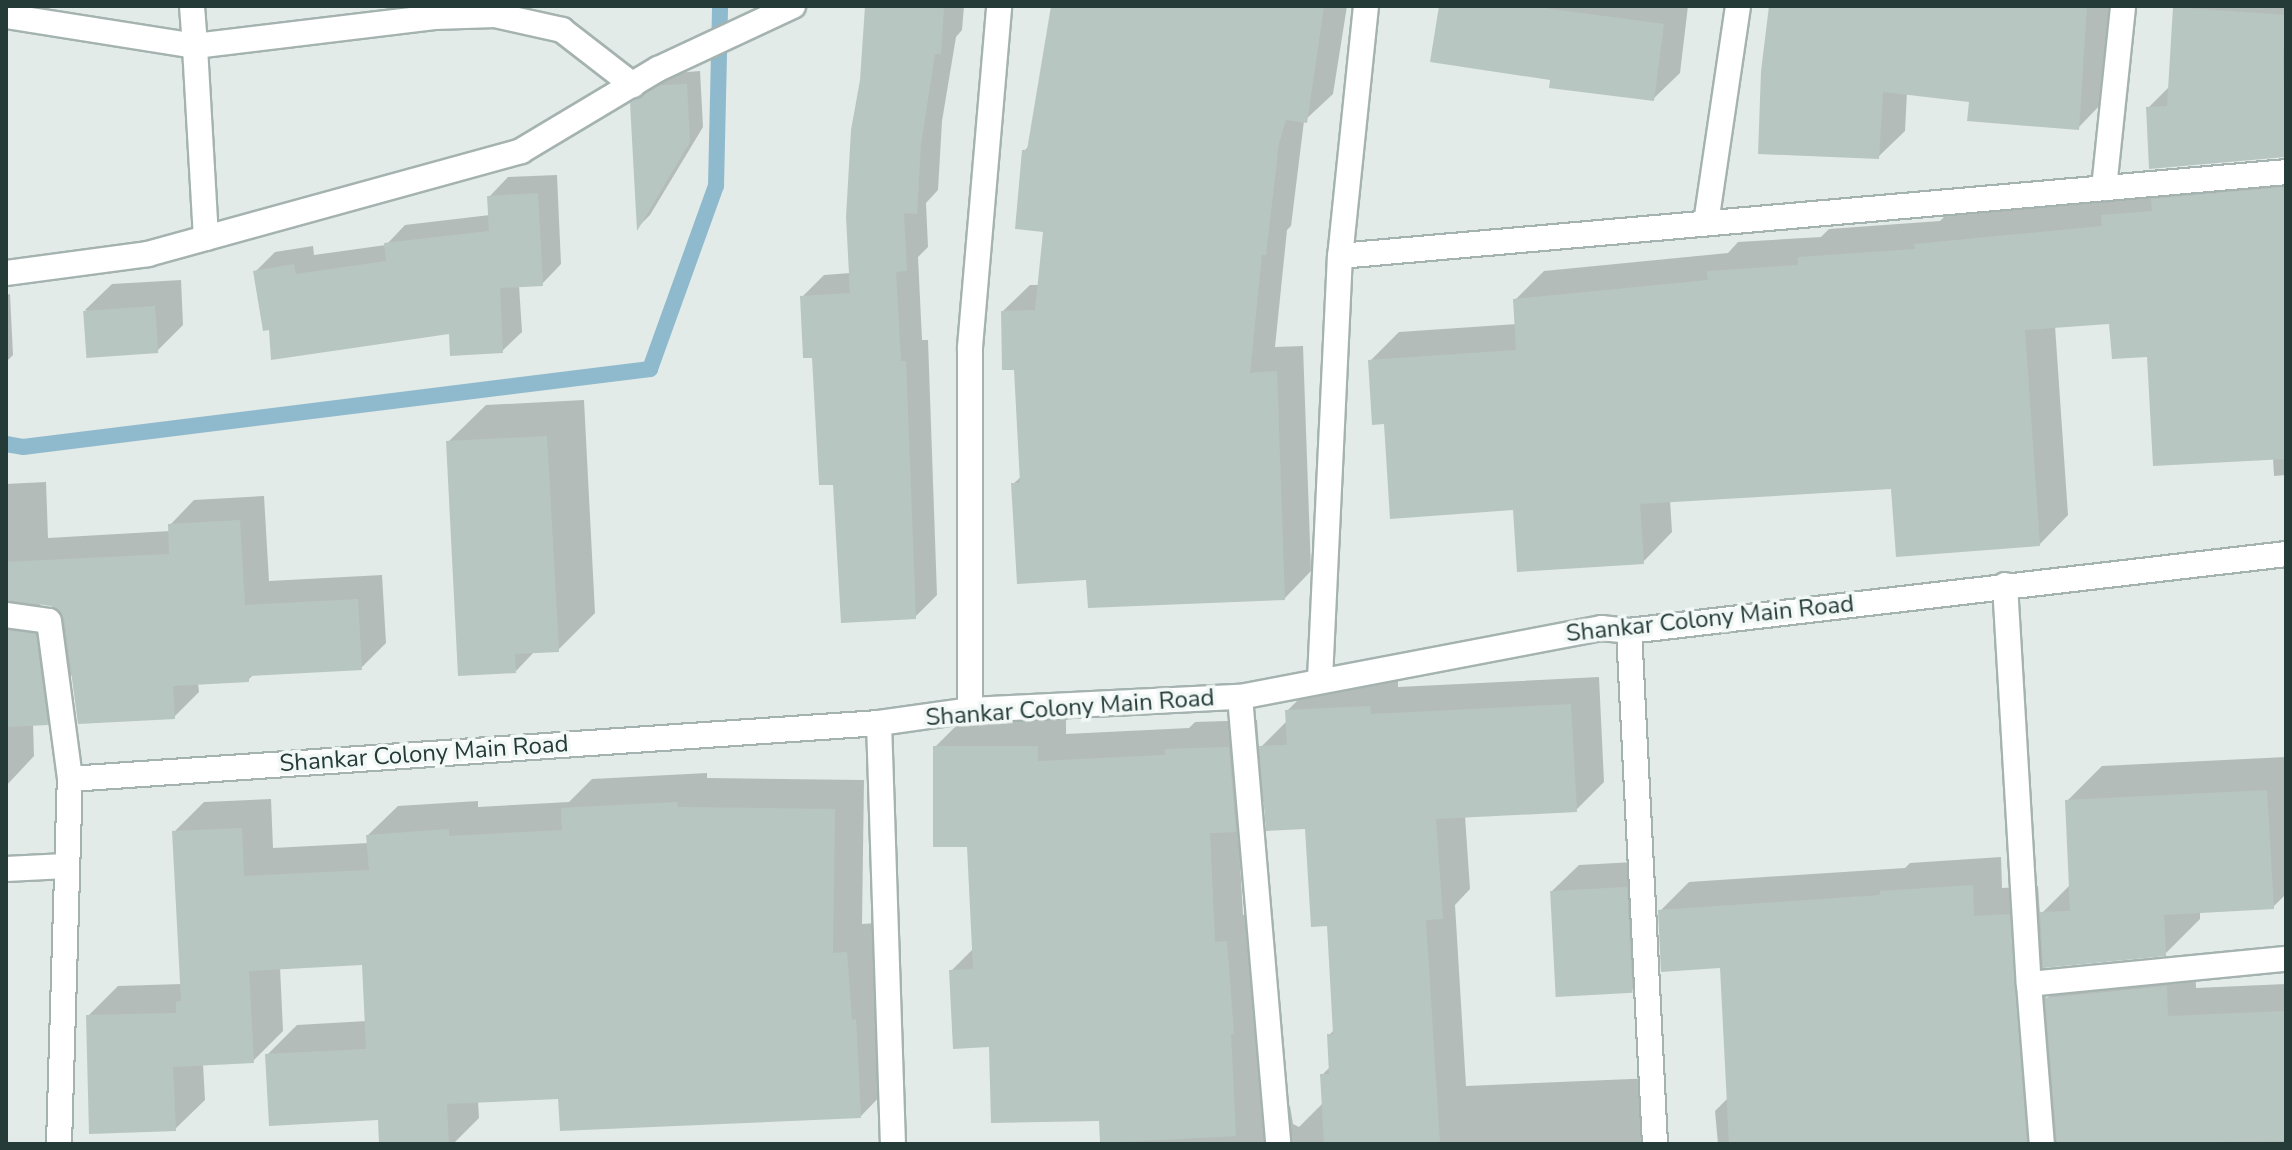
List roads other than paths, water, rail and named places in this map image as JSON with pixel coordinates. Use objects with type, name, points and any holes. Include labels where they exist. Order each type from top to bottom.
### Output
[{"type":"street","points":[[192,6],[206,238]]},
{"type":"street","points":[[6,273],[108,261],[206,238],[521,151],[658,69],[793,6]]},
{"type":"street","points":[[970,710],[970,347],[999,6]]},
{"type":"street","points":[[1320,679],[1340,256],[1366,6]]},
{"type":"street","points":[[1706,223],[1738,6]]},
{"type":"street","points":[[2104,188],[2123,6]]},
{"type":"street","points":[[6,16],[195,46],[434,17],[495,15],[562,30],[633,85]]},
{"type":"street","points":[[1340,256],[2286,172]]},
{"type":"street","name":"Shankar Colony Main Road","points":[[70,779],[879,723],[970,710],[1240,697],[1320,679],[1601,628],[1629,631],[2286,554]]},
{"type":"street","points":[[2005,585],[2029,984],[2042,1144]]},
{"type":"street","points":[[6,615],[49,621],[70,779],[59,1144]]},
{"type":"street","points":[[1629,631],[1655,1144]]},
{"type":"street","points":[[1240,697],[1278,1144]]},
{"type":"street","points":[[879,723],[893,1144]]},
{"type":"street","points":[[6,869],[66,866]]},
{"type":"street","points":[[2029,984],[2286,959]]},
{"type":"waterway","points":[[6,444],[23,447],[650,369],[716,186],[720,6]]}]
